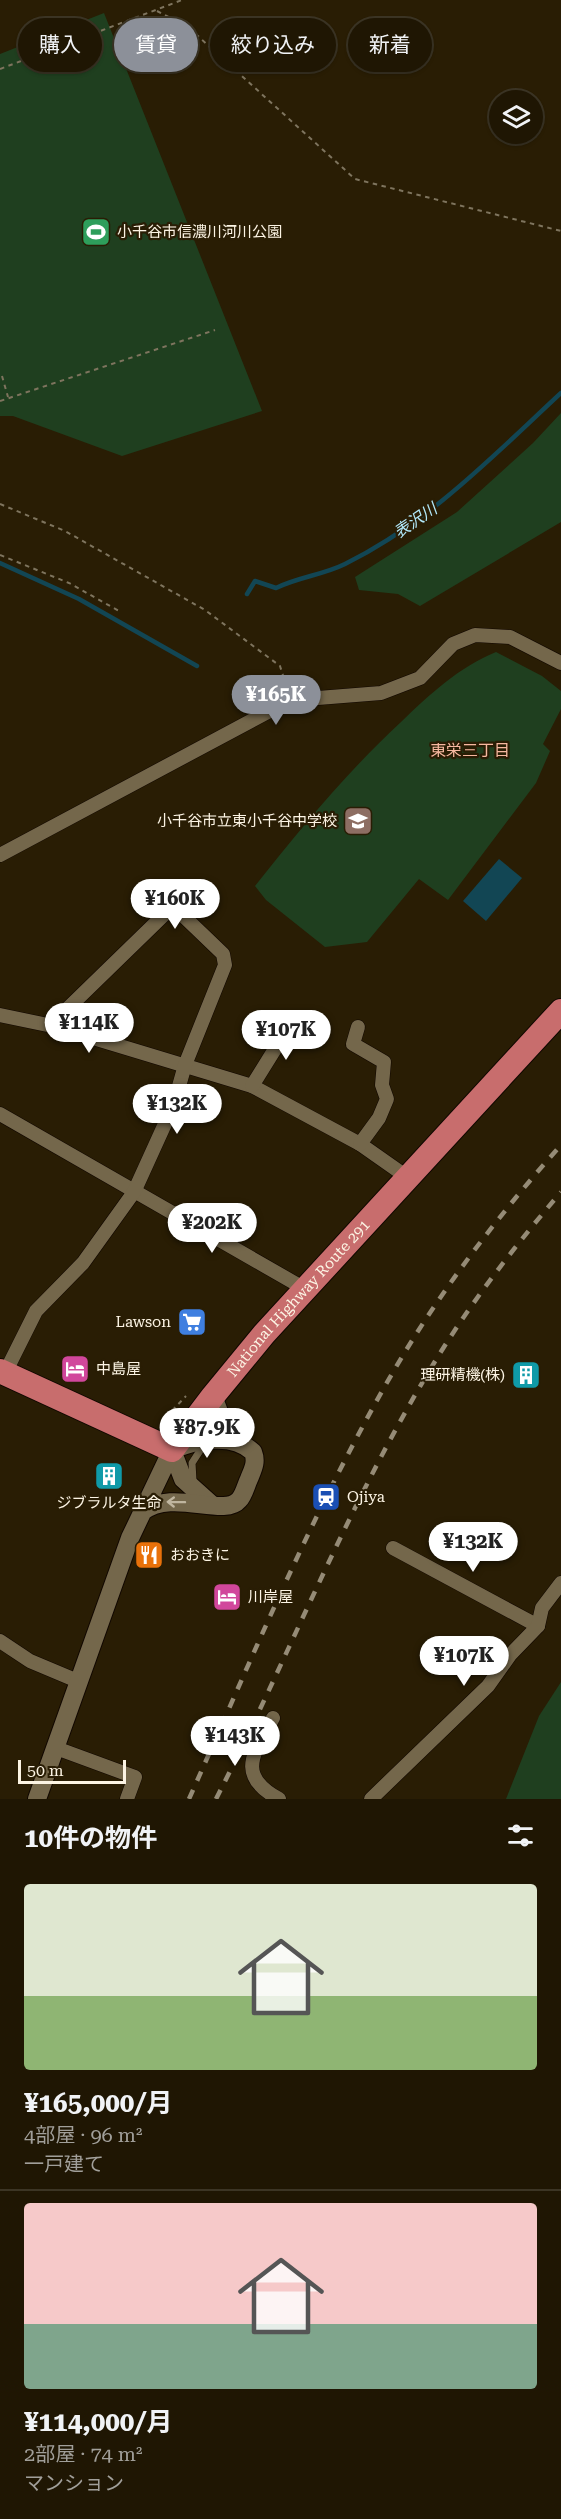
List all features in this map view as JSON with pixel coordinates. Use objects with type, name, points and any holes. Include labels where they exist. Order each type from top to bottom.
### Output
[{"type":"highway","name":"National Highway Route 291","points":[[172,1450],[213,1396],[305,1289],[561,1011]]},
{"type":"highway","points":[[1,1372],[172,1450]]},
{"type":"street","points":[[0,855],[277,707],[318,698],[381,693],[420,678],[453,644],[475,635],[510,637],[561,663]]},
{"type":"street","points":[[1,1372],[36,1311],[83,1263],[134,1192],[174,1104],[185,1065],[225,965],[223,954],[173,906],[63,1013],[57,1028]]},
{"type":"street","points":[[0,1015],[57,1028],[252,1086],[360,1144],[407,1177]]},
{"type":"street","points":[[252,1086],[293,1020]]},
{"type":"street","points":[[358,1027],[353,1044],[384,1062],[382,1085],[387,1100],[379,1118],[360,1144]]},
{"type":"street","points":[[0,1114],[305,1289]]},
{"type":"street","points":[[142,1512],[159,1502],[228,1507],[240,1500],[254,1467],[253,1452],[238,1442],[219,1412],[213,1396]]},
{"type":"street","points":[[37,1799],[130,1538],[172,1450],[194,1441],[238,1442]]},
{"type":"street","points":[[172,1450],[178,1470],[213,1506]]},
{"type":"street","points":[[393,1548],[538,1626]]},
{"type":"street","points":[[370,1799],[488,1686],[510,1655],[538,1626],[542,1608],[561,1583]]},
{"type":"street","points":[[0,1641],[30,1661],[80,1683]]},
{"type":"street","points":[[273,1718],[257,1748],[251,1767],[257,1783],[264,1791],[279,1799]]},
{"type":"street","points":[[56,1748],[135,1777],[128,1799]]},
{"type":"lane","points":[[197,1492],[191,1474],[192,1463],[199,1448],[210,1441]]},
{"type":"path","points":[[0,69],[182,0]]},
{"type":"path","points":[[157,11],[188,27],[355,179],[561,231]]},
{"type":"path","points":[[0,401],[215,330]]},
{"type":"path","points":[[2,376],[8,398]]},
{"type":"path","points":[[0,504],[65,531],[205,610],[280,666],[288,685],[288,705]]},
{"type":"path","points":[[0,555],[69,583],[119,611]]},
{"type":"path","points":[[166,1417],[186,1396]]},
{"type":"green space","name":"小千谷市信濃川河川公園","points":[[104,13],[114,38],[114,72],[127,72],[262,411],[122,456],[13,416],[0,416],[0,54],[18,47],[18,72],[102,72],[102,18],[91,18]]},
{"type":"green space","points":[[561,413],[561,522],[420,606],[398,594],[359,590],[355,577],[457,512],[533,443]]},
{"type":"green space","points":[[496,652],[542,676],[561,691],[561,709],[543,744],[550,751],[536,783],[448,900],[419,879],[367,942],[325,947],[266,900],[255,886],[325,801],[381,741],[445,682],[469,665]]},
{"type":"green space","points":[[561,1682],[561,1799],[506,1799],[539,1716]]},
{"type":"water","points":[[499,859],[522,878],[486,921],[463,901]]},
{"type":"waterway","name":"表沢川","points":[[247,594],[255,581],[276,588],[337,568],[376,547],[433,508],[485,464],[561,393]]},
{"type":"waterway","name":"表沢川","points":[[0,563],[79,599],[197,666]]},
{"type":"railway","points":[[189,1799],[306,1538],[385,1386],[445,1291],[489,1231],[561,1145]]},
{"type":"railway","points":[[216,1799],[346,1527],[401,1420],[445,1345],[476,1300],[561,1192]]},
{"type":"place","name":"小千谷市信濃川河川公園","points":[[96,232]]},
{"type":"place","name":"小千谷市立東小千谷中学校","points":[[358,821]]},
{"type":"place","name":"Lawson","points":[[192,1322]]},
{"type":"place","name":"中島屋","points":[[75,1369]]},
{"type":"place","name":"理研精機(株)","points":[[526,1375]]},
{"type":"place","name":"ジブラルタ生命","points":[[109,1476]]},
{"type":"place","name":"Ojiya","points":[[326,1497]]},
{"type":"place","name":"おおきに","points":[[149,1555]]},
{"type":"place","name":"川岸屋","points":[[227,1597]]},
{"type":"district","name":"東栄三丁目","points":[[470,750]]}]
